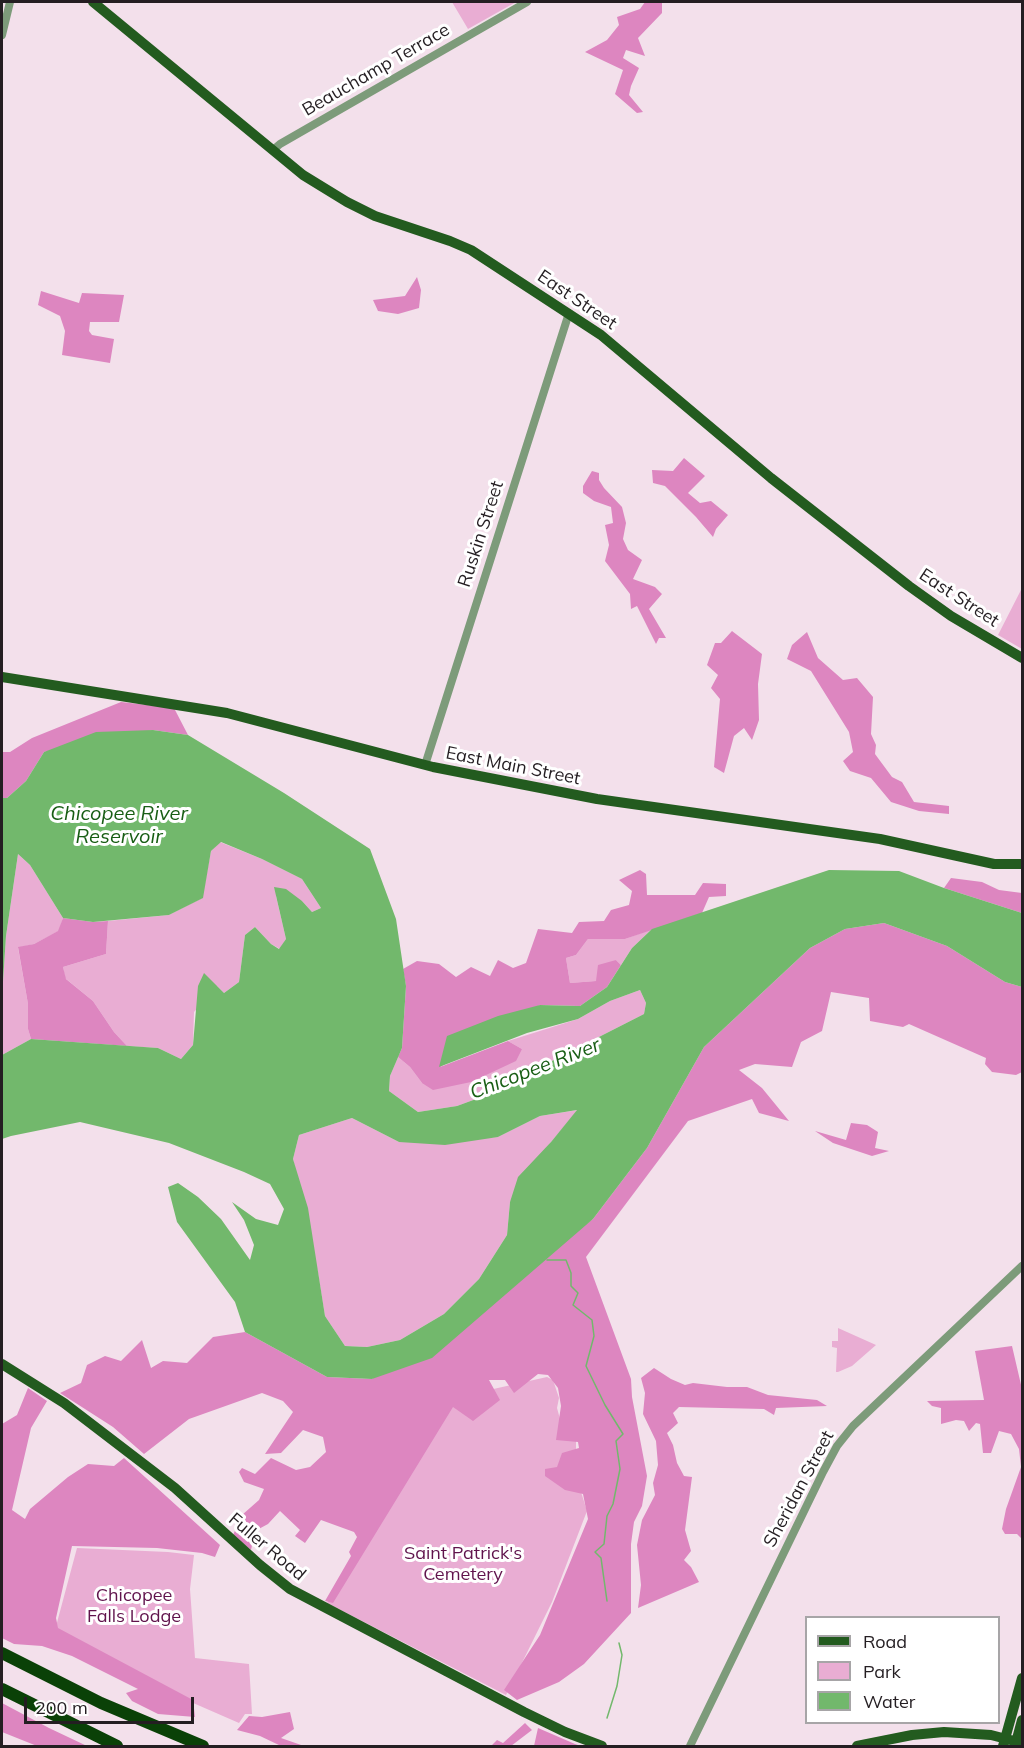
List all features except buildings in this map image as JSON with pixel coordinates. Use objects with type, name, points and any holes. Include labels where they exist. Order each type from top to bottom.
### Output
[{"type":"highway","points":[[2,1653],[101,1703],[203,1746]]},
{"type":"highway","points":[[2,1689],[117,1746]]},
{"type":"main road","name":"East Street","points":[[93,2],[303,175],[375,216],[471,250],[601,335],[771,478],[909,586],[951,616],[1023,658]]},
{"type":"main road","name":"East Main Street","points":[[2,677],[227,713],[425,765],[597,799],[880,839],[994,864],[1023,864]]},
{"type":"main road","name":"Fuller Road","points":[[2,1364],[64,1403],[175,1488],[267,1572],[291,1589],[524,1712],[602,1746]]},
{"type":"main road","points":[[1013,1743],[1023,1678]]},
{"type":"main road","points":[[1013,1743],[1023,1720]]},
{"type":"main road","points":[[856,1746],[912,1735],[944,1732],[978,1733],[1013,1743]]},
{"type":"street","points":[[2,35],[10,2]]},
{"type":"street","name":"Beauchamp Terrace","points":[[273,150],[527,2]]},
{"type":"street","name":"Ruskin Street","points":[[425,765],[569,313]]},
{"type":"street","name":"Sheridan Street","points":[[690,1746],[837,1446],[854,1426],[1023,1266]]},
{"type":"green space","points":[[452,2],[516,2],[468,29]]},
{"type":"green space","points":[[1022,588],[1022,649],[998,635]]},
{"type":"green space","points":[[220,842],[302,879],[321,908],[312,912],[302,901],[276,896],[286,939],[280,949],[271,944],[255,927],[245,935],[239,982],[224,993],[217,986],[194,1012],[193,1045],[181,1059],[158,1048],[127,1046],[114,1032],[93,1001],[65,978],[63,967],[106,954],[108,921],[169,915],[202,898],[211,851]]},
{"type":"green space","points":[[18,854],[30,865],[63,918],[59,931],[34,944],[18,948],[28,1004],[28,1029],[31,1039],[2,1055],[2,997],[6,936]]},
{"type":"green space","points":[[652,929],[632,948],[621,965],[616,960],[596,981],[570,983],[566,958],[576,955],[588,939],[625,939]]},
{"type":"green space","points":[[640,990],[646,1003],[644,1014],[540,1067],[514,1085],[457,1106],[418,1112],[389,1091],[390,1076],[398,1057],[410,1067],[422,1083],[522,1049],[508,1041],[578,1019],[610,1001]]},
{"type":"green space","points":[[578,1110],[551,1142],[510,1202],[507,1235],[479,1279],[444,1314],[400,1340],[367,1347],[345,1346],[325,1316],[293,1159],[299,1135],[352,1118],[399,1142],[498,1137],[540,1116]]},
{"type":"green space","points":[[838,1328],[876,1345],[852,1366],[836,1372],[837,1348],[832,1347],[832,1341],[838,1341]]},
{"type":"green space","name":"Saint Patrick's Cemetery","points":[[547,1377],[553,1380],[559,1398],[557,1408],[560,1419],[576,1437],[576,1476],[587,1511],[552,1602],[506,1695],[327,1603],[447,1402]]},
{"type":"green space","name":"Chicopee Falls Lodge","points":[[77,1548],[194,1555],[190,1589],[195,1658],[249,1664],[252,1714],[245,1714],[239,1723],[184,1699],[55,1630]]},
{"type":"shaded area","points":[[645,2],[662,2],[662,13],[638,38],[645,56],[626,50],[623,58],[639,68],[629,95],[643,112],[637,113],[615,94],[623,70],[585,52],[607,40],[619,25],[617,17],[640,9]]},
{"type":"shaded area","points":[[417,277],[421,290],[419,308],[398,314],[378,311],[373,300],[405,296]]},
{"type":"shaded area","points":[[41,291],[79,303],[82,293],[124,295],[119,322],[90,322],[89,331],[92,335],[114,339],[110,363],[62,355],[65,331],[60,316],[38,305]]},
{"type":"shaded area","points":[[684,458],[705,476],[688,493],[700,503],[711,501],[728,515],[716,529],[713,537],[665,486],[653,483],[652,470],[673,471]]},
{"type":"shaded area","points":[[592,471],[599,473],[599,480],[604,488],[622,507],[626,523],[623,539],[628,550],[642,560],[633,579],[655,587],[662,594],[649,609],[666,638],[659,638],[656,644],[637,606],[631,609],[630,594],[605,561],[609,545],[605,525],[613,523],[611,507],[594,501],[583,493],[583,486]]},
{"type":"shaded area","points":[[732,631],[762,654],[758,684],[759,720],[752,740],[744,728],[734,736],[724,773],[714,767],[720,699],[711,688],[718,675],[707,665],[715,643],[721,643]]},
{"type":"shaded area","points":[[807,632],[818,658],[843,680],[857,678],[873,697],[871,734],[876,745],[875,754],[892,777],[902,782],[914,802],[949,806],[949,814],[919,811],[891,802],[871,778],[850,771],[843,761],[853,752],[849,732],[811,671],[787,659],[792,645]]},
{"type":"shaded area","points":[[121,702],[174,708],[188,735],[153,730],[44,752],[26,781],[7,798],[2,798],[2,752],[10,752],[32,738]]},
{"type":"shaded area","points":[[640,870],[646,874],[647,895],[695,895],[703,883],[726,884],[726,896],[709,897],[702,913],[625,939],[588,939],[576,955],[566,958],[570,983],[596,981],[598,965],[616,960],[621,965],[607,987],[580,1006],[540,1005],[440,1067],[508,1041],[522,1049],[516,1061],[471,1082],[433,1090],[422,1083],[410,1067],[398,1057],[402,1048],[406,986],[403,969],[417,961],[439,964],[456,977],[471,967],[490,976],[498,960],[513,968],[526,963],[538,929],[572,933],[579,922],[604,921],[611,910],[629,905],[632,891],[619,880]]},
{"type":"shaded area","points":[[951,878],[982,882],[999,890],[1022,893],[1022,913],[944,888]]},
{"type":"shaded area","points":[[63,918],[93,922],[108,921],[106,954],[63,967],[66,979],[93,1001],[114,1032],[127,1046],[31,1039],[28,1029],[28,1004],[18,947],[34,944],[58,931]]},
{"type":"shaded area","points":[[884,923],[947,946],[1005,982],[1022,987],[1022,1072],[1016,1075],[992,1072],[985,1064],[986,1058],[909,1024],[903,1027],[870,1021],[869,998],[831,992],[822,1031],[801,1042],[792,1067],[755,1064],[739,1070],[762,1088],[789,1121],[759,1113],[752,1099],[688,1121],[586,1257],[631,1379],[632,1397],[647,1476],[642,1506],[634,1522],[631,1544],[631,1613],[584,1664],[559,1682],[517,1700],[504,1690],[540,1635],[588,1519],[583,1494],[565,1490],[545,1476],[545,1469],[557,1467],[562,1453],[579,1448],[578,1442],[556,1440],[561,1406],[558,1388],[548,1375],[538,1374],[514,1393],[505,1380],[489,1380],[500,1400],[473,1421],[453,1407],[333,1603],[325,1601],[351,1556],[349,1552],[357,1537],[354,1532],[321,1520],[305,1543],[295,1536],[300,1530],[280,1511],[268,1524],[255,1531],[251,1550],[233,1535],[242,1515],[259,1500],[264,1489],[244,1482],[239,1472],[242,1468],[255,1474],[271,1458],[296,1470],[310,1467],[326,1452],[323,1437],[303,1430],[281,1453],[265,1454],[293,1412],[283,1401],[262,1393],[189,1419],[144,1454],[113,1427],[60,1393],[81,1383],[87,1365],[105,1356],[121,1361],[142,1340],[151,1368],[163,1361],[187,1363],[213,1337],[245,1332],[327,1377],[372,1379],[593,1219],[647,1148],[704,1047],[810,948],[845,929]]},
{"type":"shaded area","points":[[851,1123],[867,1125],[878,1132],[875,1148],[889,1151],[872,1156],[833,1143],[815,1131],[846,1140]]},
{"type":"shaded area","points":[[1012,1346],[1022,1389],[1022,1539],[1017,1534],[1005,1534],[1002,1529],[1006,1509],[1021,1467],[1019,1449],[1011,1434],[999,1431],[991,1453],[983,1453],[980,1424],[976,1423],[969,1431],[964,1421],[956,1420],[941,1424],[941,1408],[932,1406],[927,1401],[984,1400],[975,1351]]},
{"type":"shaded area","points":[[654,1368],[685,1385],[693,1383],[747,1387],[768,1395],[817,1400],[827,1406],[776,1408],[774,1415],[764,1409],[679,1407],[673,1413],[678,1423],[667,1433],[684,1476],[692,1477],[685,1530],[691,1551],[684,1560],[691,1567],[699,1582],[638,1608],[641,1585],[637,1545],[642,1520],[655,1495],[653,1483],[658,1465],[656,1441],[643,1414],[645,1393],[641,1378]]},
{"type":"shaded area","points":[[28,1388],[47,1401],[31,1428],[12,1510],[25,1519],[30,1509],[68,1477],[88,1464],[114,1466],[124,1458],[220,1545],[215,1557],[202,1553],[157,1548],[72,1546],[56,1618],[58,1628],[193,1700],[195,1717],[158,1714],[132,1701],[126,1693],[138,1689],[72,1656],[42,1646],[14,1644],[2,1638],[2,1424],[17,1415]]},
{"type":"shaded area","points":[[2,1703],[87,1746],[37,1746],[2,1732]]},
{"type":"shaded area","points":[[290,1712],[294,1729],[281,1738],[304,1746],[281,1746],[260,1736],[237,1730],[249,1716],[262,1717]]},
{"type":"shaded area","points":[[525,1723],[532,1730],[511,1746],[491,1746],[497,1740],[503,1743]]},
{"type":"shaded area","points":[[538,1728],[575,1744],[581,1746],[534,1746]]},
{"type":"water","name":"Chicopee River Reservoir","points":[[153,730],[188,735],[284,793],[370,849],[396,919],[406,986],[402,1048],[390,1076],[389,1091],[418,1112],[457,1106],[514,1085],[540,1067],[644,1014],[646,1003],[640,990],[610,1001],[578,1019],[527,1033],[439,1067],[447,1036],[498,1016],[540,1005],[580,1006],[607,987],[632,948],[652,929],[829,870],[899,871],[1022,913],[1022,987],[1005,982],[947,946],[884,923],[845,929],[810,948],[704,1047],[647,1148],[593,1219],[432,1358],[372,1379],[327,1377],[245,1332],[235,1302],[177,1222],[168,1187],[178,1183],[198,1197],[221,1219],[250,1260],[254,1245],[244,1220],[232,1202],[256,1219],[278,1225],[284,1209],[270,1184],[169,1143],[80,1122],[2,1139],[2,1055],[31,1039],[158,1048],[181,1059],[193,1045],[198,986],[204,973],[224,993],[239,982],[245,935],[255,927],[279,949],[286,939],[274,887],[286,889],[312,912],[321,908],[302,879],[221,842],[211,851],[203,898],[169,915],[93,922],[63,918],[30,865],[18,854],[6,936],[2,997],[2,798],[7,798],[26,781],[44,752],[96,732]],"holes":[[[577,1110],[518,1177],[510,1202],[507,1235],[479,1279],[444,1314],[400,1340],[367,1347],[345,1346],[325,1316],[308,1208],[293,1159],[299,1135],[352,1118],[399,1142],[445,1145],[498,1137],[540,1116]]]},
{"type":"waterway","points":[[547,1260],[566,1260],[571,1273],[571,1286],[578,1293],[573,1305],[592,1320],[594,1336],[586,1366],[605,1405],[623,1434],[616,1441],[620,1469],[613,1504],[607,1516],[604,1544],[595,1552],[601,1558],[607,1601]]},
{"type":"waterway","points":[[607,1718],[617,1686],[622,1655],[619,1643]]},
{"type":"water label","name":"Chicopee River","points":[[535,1069]]}]
